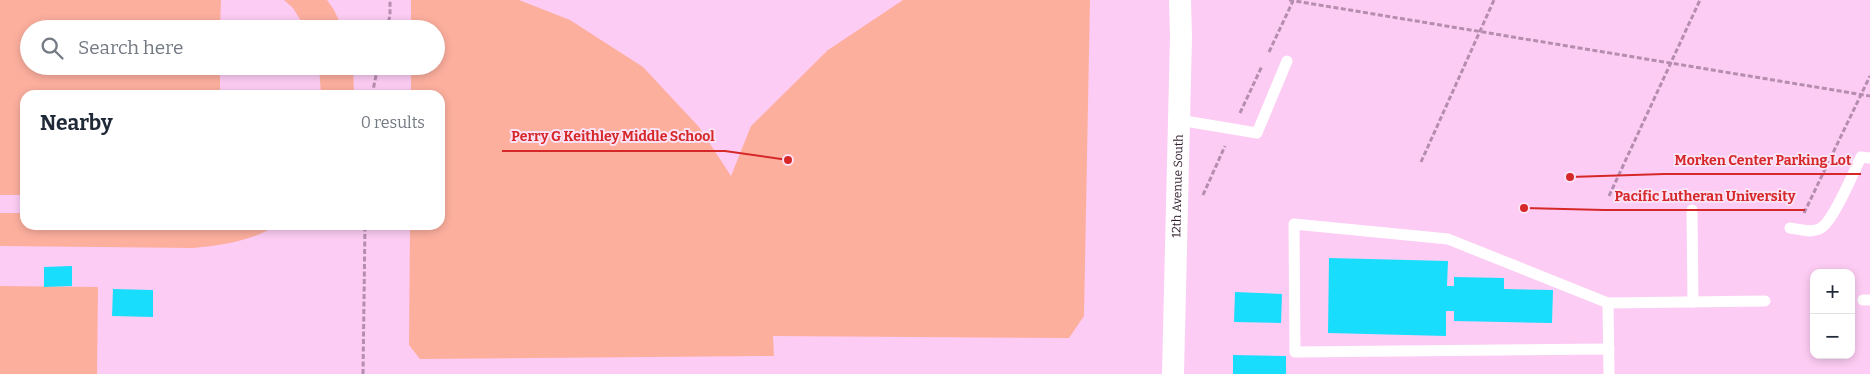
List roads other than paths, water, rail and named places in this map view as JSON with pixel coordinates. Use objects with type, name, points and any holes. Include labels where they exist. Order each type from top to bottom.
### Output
[{"type":"street","name":"12th Avenue South","points":[[1173,374],[1181,37],[1180,0]]},
{"type":"lane","points":[[1179,120],[1257,134],[1287,61]]},
{"type":"lane","points":[[1793,229],[1810,231],[1820,229],[1831,218],[1861,157],[1870,158]]},
{"type":"lane","points":[[1692,210],[1693,302]]},
{"type":"lane","points":[[1609,349],[1295,352],[1294,224],[1448,239],[1608,303],[1764,301]]},
{"type":"lane","points":[[1608,303],[1609,374]]},
{"type":"place","name":"Perry G Keithley Middle School","points":[[788,160]]},
{"type":"place","name":"Morken Center Parking Lot","points":[[1570,177]]},
{"type":"place","name":"Pacific Lutheran University","points":[[1524,208]]}]
